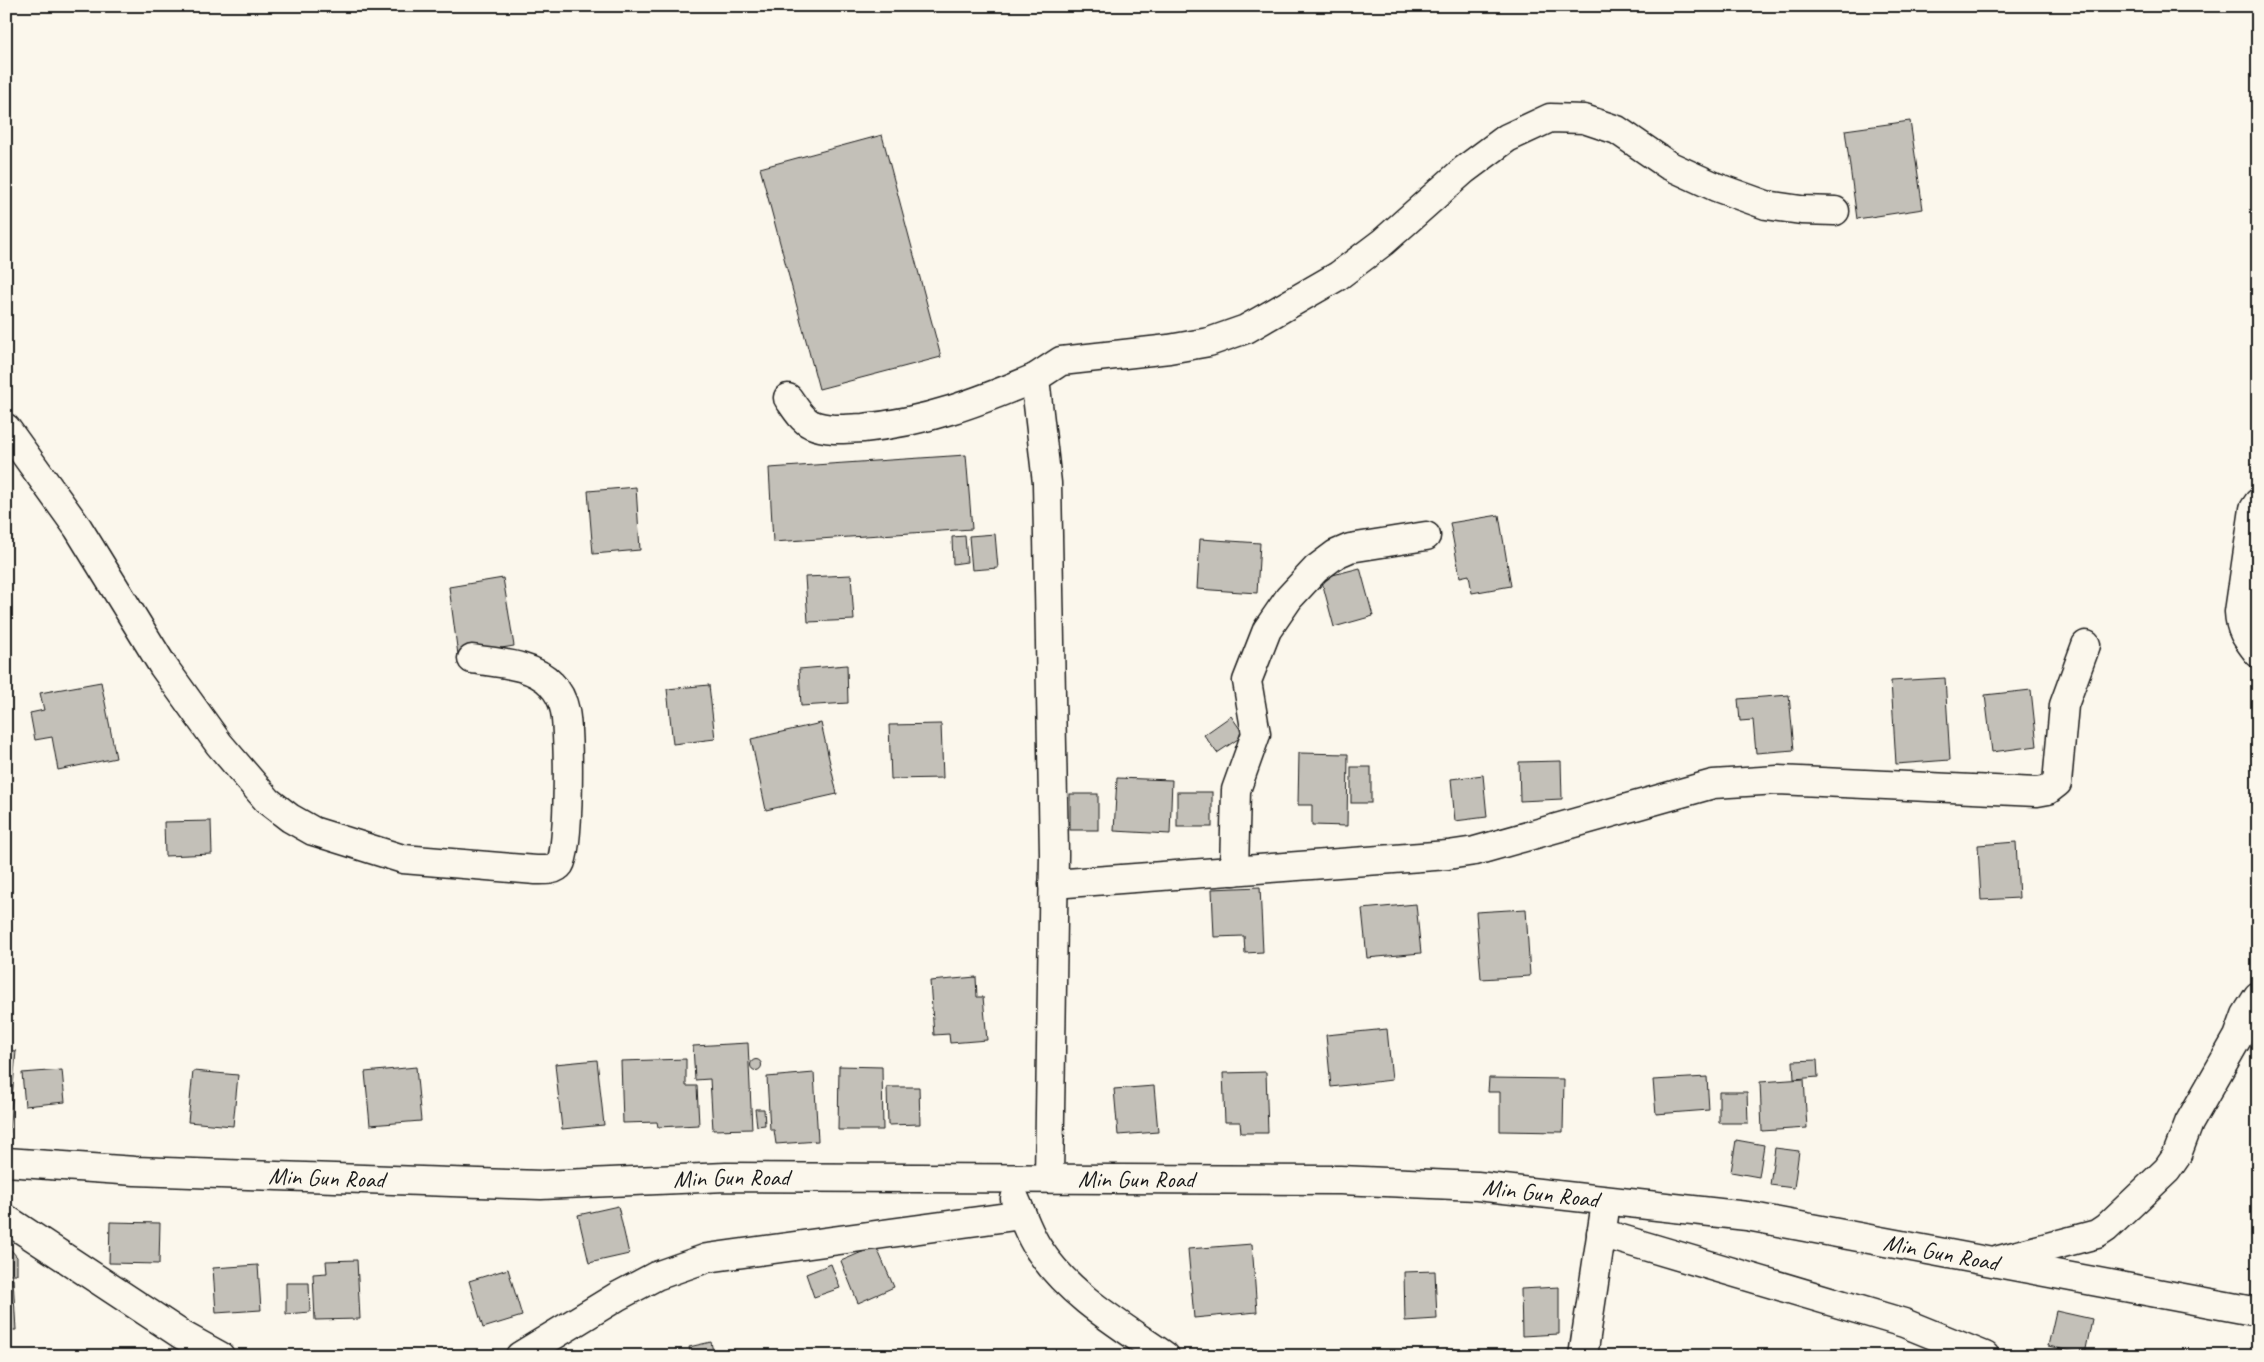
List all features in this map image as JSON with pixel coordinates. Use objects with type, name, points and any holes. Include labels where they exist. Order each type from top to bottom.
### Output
[{"type":"street","points":[[788,398],[808,423],[823,428],[846,429],[917,420],[966,406],[1035,378],[1061,361],[1169,349],[1208,342],[1246,329],[1338,276],[1383,242],[1464,170],[1507,138],[1550,118],[1584,119],[1618,130],[1668,165],[1716,187],[1766,205],[1801,210],[1836,210]]},
{"type":"street","points":[[1035,378],[1047,483],[1054,884],[1049,1178]]},
{"type":"street","points":[[6,428],[78,528],[163,666],[219,744],[268,802],[290,818],[313,830],[403,859],[550,870],[559,866],[564,856],[566,840],[567,753],[565,710],[559,694],[550,682],[533,672],[472,659]]},
{"type":"street","points":[[2258,502],[2254,509],[2239,612],[2240,624],[2245,639],[2258,653]]},
{"type":"street","points":[[1234,871],[1236,790],[1256,734],[1246,681],[1267,630],[1289,598],[1316,569],[1336,554],[1350,548],[1426,536]]},
{"type":"street","points":[[1054,884],[1448,855],[1474,851],[1713,784],[1737,781],[1778,780],[2037,792],[2048,790],[2057,782],[2064,705],[2086,645]]},
{"type":"street","points":[[1990,1262],[2097,1234],[2106,1228],[2167,1170],[2176,1157],[2193,1117],[2238,1037],[2246,1015],[2258,996]]},
{"type":"street","name":"Min Gun Road","points":[[6,1162],[135,1171],[541,1184],[726,1177],[1349,1180],[1477,1186],[1747,1216],[2258,1312]]},
{"type":"street","points":[[1004,1178],[1039,1250],[1059,1274],[1099,1309],[1165,1356]]},
{"type":"street","points":[[1583,1356],[1606,1199]]},
{"type":"street","points":[[520,1356],[618,1296],[656,1276],[707,1258],[1022,1215]]},
{"type":"street","points":[[6,1219],[168,1326],[220,1356]]},
{"type":"street","points":[[1601,1233],[1904,1323],[1984,1356]]},
{"type":"building","points":[[1910,121],[1923,209],[1857,219],[1845,130]]},
{"type":"building","points":[[882,135],[941,357],[819,389],[760,168]]},
{"type":"building","points":[[966,455],[972,529],[773,542],[769,468]]},
{"type":"building","points":[[636,487],[640,550],[593,554],[588,491]]},
{"type":"building","points":[[1499,515],[1511,586],[1472,593],[1469,575],[1460,577],[1450,523]]},
{"type":"building","points":[[995,534],[998,568],[972,570],[969,536]]},
{"type":"building","points":[[965,536],[967,562],[953,564],[952,537]]},
{"type":"building","points":[[1200,539],[1260,543],[1257,593],[1197,589]]},
{"type":"building","points":[[1360,568],[1373,616],[1334,627],[1321,578]]},
{"type":"building","points":[[851,575],[854,620],[808,622],[805,577]]},
{"type":"building","points":[[503,578],[514,646],[458,655],[449,587]]},
{"type":"building","points":[[847,665],[848,703],[801,706],[799,669]]},
{"type":"building","points":[[1945,678],[1950,760],[1896,764],[1891,681]]},
{"type":"building","points":[[101,682],[116,758],[58,770],[52,737],[35,740],[30,713],[44,710],[40,693]]},
{"type":"building","points":[[709,685],[715,739],[673,744],[667,689]]},
{"type":"building","points":[[2031,690],[2037,746],[1992,752],[1985,695]]},
{"type":"building","points":[[1789,695],[1794,750],[1756,753],[1753,720],[1740,721],[1738,699]]},
{"type":"building","points":[[1231,716],[1244,735],[1217,753],[1204,735]]},
{"type":"building","points":[[821,723],[837,794],[766,810],[751,739]]},
{"type":"building","points":[[941,724],[943,778],[891,779],[889,725]]},
{"type":"building","points":[[1299,753],[1348,754],[1347,826],[1312,825],[1312,805],[1298,805]]},
{"type":"building","points":[[1561,761],[1562,799],[1520,801],[1519,762]]},
{"type":"building","points":[[1351,767],[1371,767],[1371,803],[1351,803]]},
{"type":"building","points":[[1483,775],[1487,817],[1455,821],[1451,779]]},
{"type":"building","points":[[1117,778],[1172,780],[1170,834],[1114,831]]},
{"type":"building","points":[[1177,792],[1212,792],[1212,827],[1177,827]]},
{"type":"building","points":[[1070,794],[1098,794],[1098,830],[1070,830]]},
{"type":"building","points":[[211,821],[212,854],[165,856],[164,822]]},
{"type":"building","points":[[2016,842],[2019,898],[1981,900],[1978,845]]},
{"type":"building","points":[[1260,887],[1263,952],[1245,953],[1244,936],[1214,937],[1212,889]]},
{"type":"building","points":[[1416,904],[1421,953],[1367,958],[1362,909]]},
{"type":"building","points":[[1526,909],[1530,976],[1481,979],[1476,912]]},
{"type":"building","points":[[976,977],[977,997],[983,997],[987,1040],[950,1043],[949,1034],[934,1035],[930,981]]},
{"type":"building","points":[[1387,1029],[1392,1080],[1331,1087],[1326,1035]]},
{"type":"building","points":[[748,1043],[752,1129],[713,1130],[710,1079],[695,1080],[693,1046]]},
{"type":"building","points":[[6,1050],[16,1051],[9,1133],[6,1133]]},
{"type":"building","points":[[686,1059],[686,1086],[697,1086],[699,1125],[658,1127],[657,1122],[623,1123],[621,1061]]},
{"type":"building","points":[[756,1059],[762,1065],[756,1071],[750,1065]]},
{"type":"building","points":[[597,1060],[604,1125],[562,1129],[555,1064]]},
{"type":"building","points":[[1817,1060],[1818,1077],[1794,1079],[1793,1061]]},
{"type":"building","points":[[839,1066],[882,1067],[883,1130],[838,1130]]},
{"type":"building","points":[[416,1067],[421,1121],[370,1125],[365,1072]]},
{"type":"building","points":[[62,1070],[65,1102],[25,1106],[22,1073]]},
{"type":"building","points":[[193,1071],[238,1075],[233,1126],[188,1122]]},
{"type":"building","points":[[1266,1072],[1268,1133],[1241,1133],[1240,1122],[1225,1122],[1223,1073]]},
{"type":"building","points":[[814,1073],[818,1141],[776,1144],[774,1130],[770,1130],[767,1077]]},
{"type":"building","points":[[1707,1077],[1709,1110],[1656,1114],[1653,1080]]},
{"type":"building","points":[[1489,1078],[1564,1079],[1563,1132],[1500,1131],[1500,1092],[1488,1092]]},
{"type":"building","points":[[1804,1079],[1807,1128],[1762,1131],[1760,1082]]},
{"type":"building","points":[[1154,1086],[1158,1132],[1118,1135],[1114,1089]]},
{"type":"building","points":[[887,1087],[919,1087],[920,1124],[888,1125]]},
{"type":"building","points":[[1719,1092],[1747,1092],[1748,1123],[1719,1123]]},
{"type":"building","points":[[755,1109],[764,1109],[765,1125],[757,1126]]},
{"type":"building","points":[[1736,1140],[1764,1145],[1759,1177],[1731,1172]]},
{"type":"building","points":[[1775,1148],[1799,1151],[1794,1188],[1770,1185]]},
{"type":"building","points":[[618,1206],[629,1254],[589,1263],[578,1215]]},
{"type":"building","points":[[110,1222],[160,1223],[159,1264],[109,1263]]},
{"type":"building","points":[[6,1244],[17,1257],[17,1274],[6,1274]]},
{"type":"building","points":[[1252,1244],[1257,1312],[1194,1318],[1188,1249]]},
{"type":"building","points":[[876,1246],[894,1287],[858,1303],[841,1261]]},
{"type":"building","points":[[357,1260],[360,1319],[315,1320],[313,1274],[327,1273],[326,1261]]},
{"type":"building","points":[[831,1264],[840,1288],[814,1297],[806,1274]]},
{"type":"building","points":[[258,1265],[261,1310],[216,1313],[213,1268]]},
{"type":"building","points":[[508,1269],[522,1316],[483,1328],[469,1281]]},
{"type":"building","points":[[1435,1271],[1437,1319],[1405,1321],[1404,1272]]},
{"type":"building","points":[[6,1279],[13,1279],[16,1330],[6,1330]]},
{"type":"building","points":[[286,1283],[309,1283],[310,1312],[286,1314]]},
{"type":"building","points":[[1559,1287],[1559,1334],[1522,1336],[1521,1289]]},
{"type":"building","points":[[2056,1311],[2092,1319],[2085,1354],[2048,1346]]},
{"type":"building","points":[[711,1342],[714,1356],[691,1356],[689,1347]]}]
